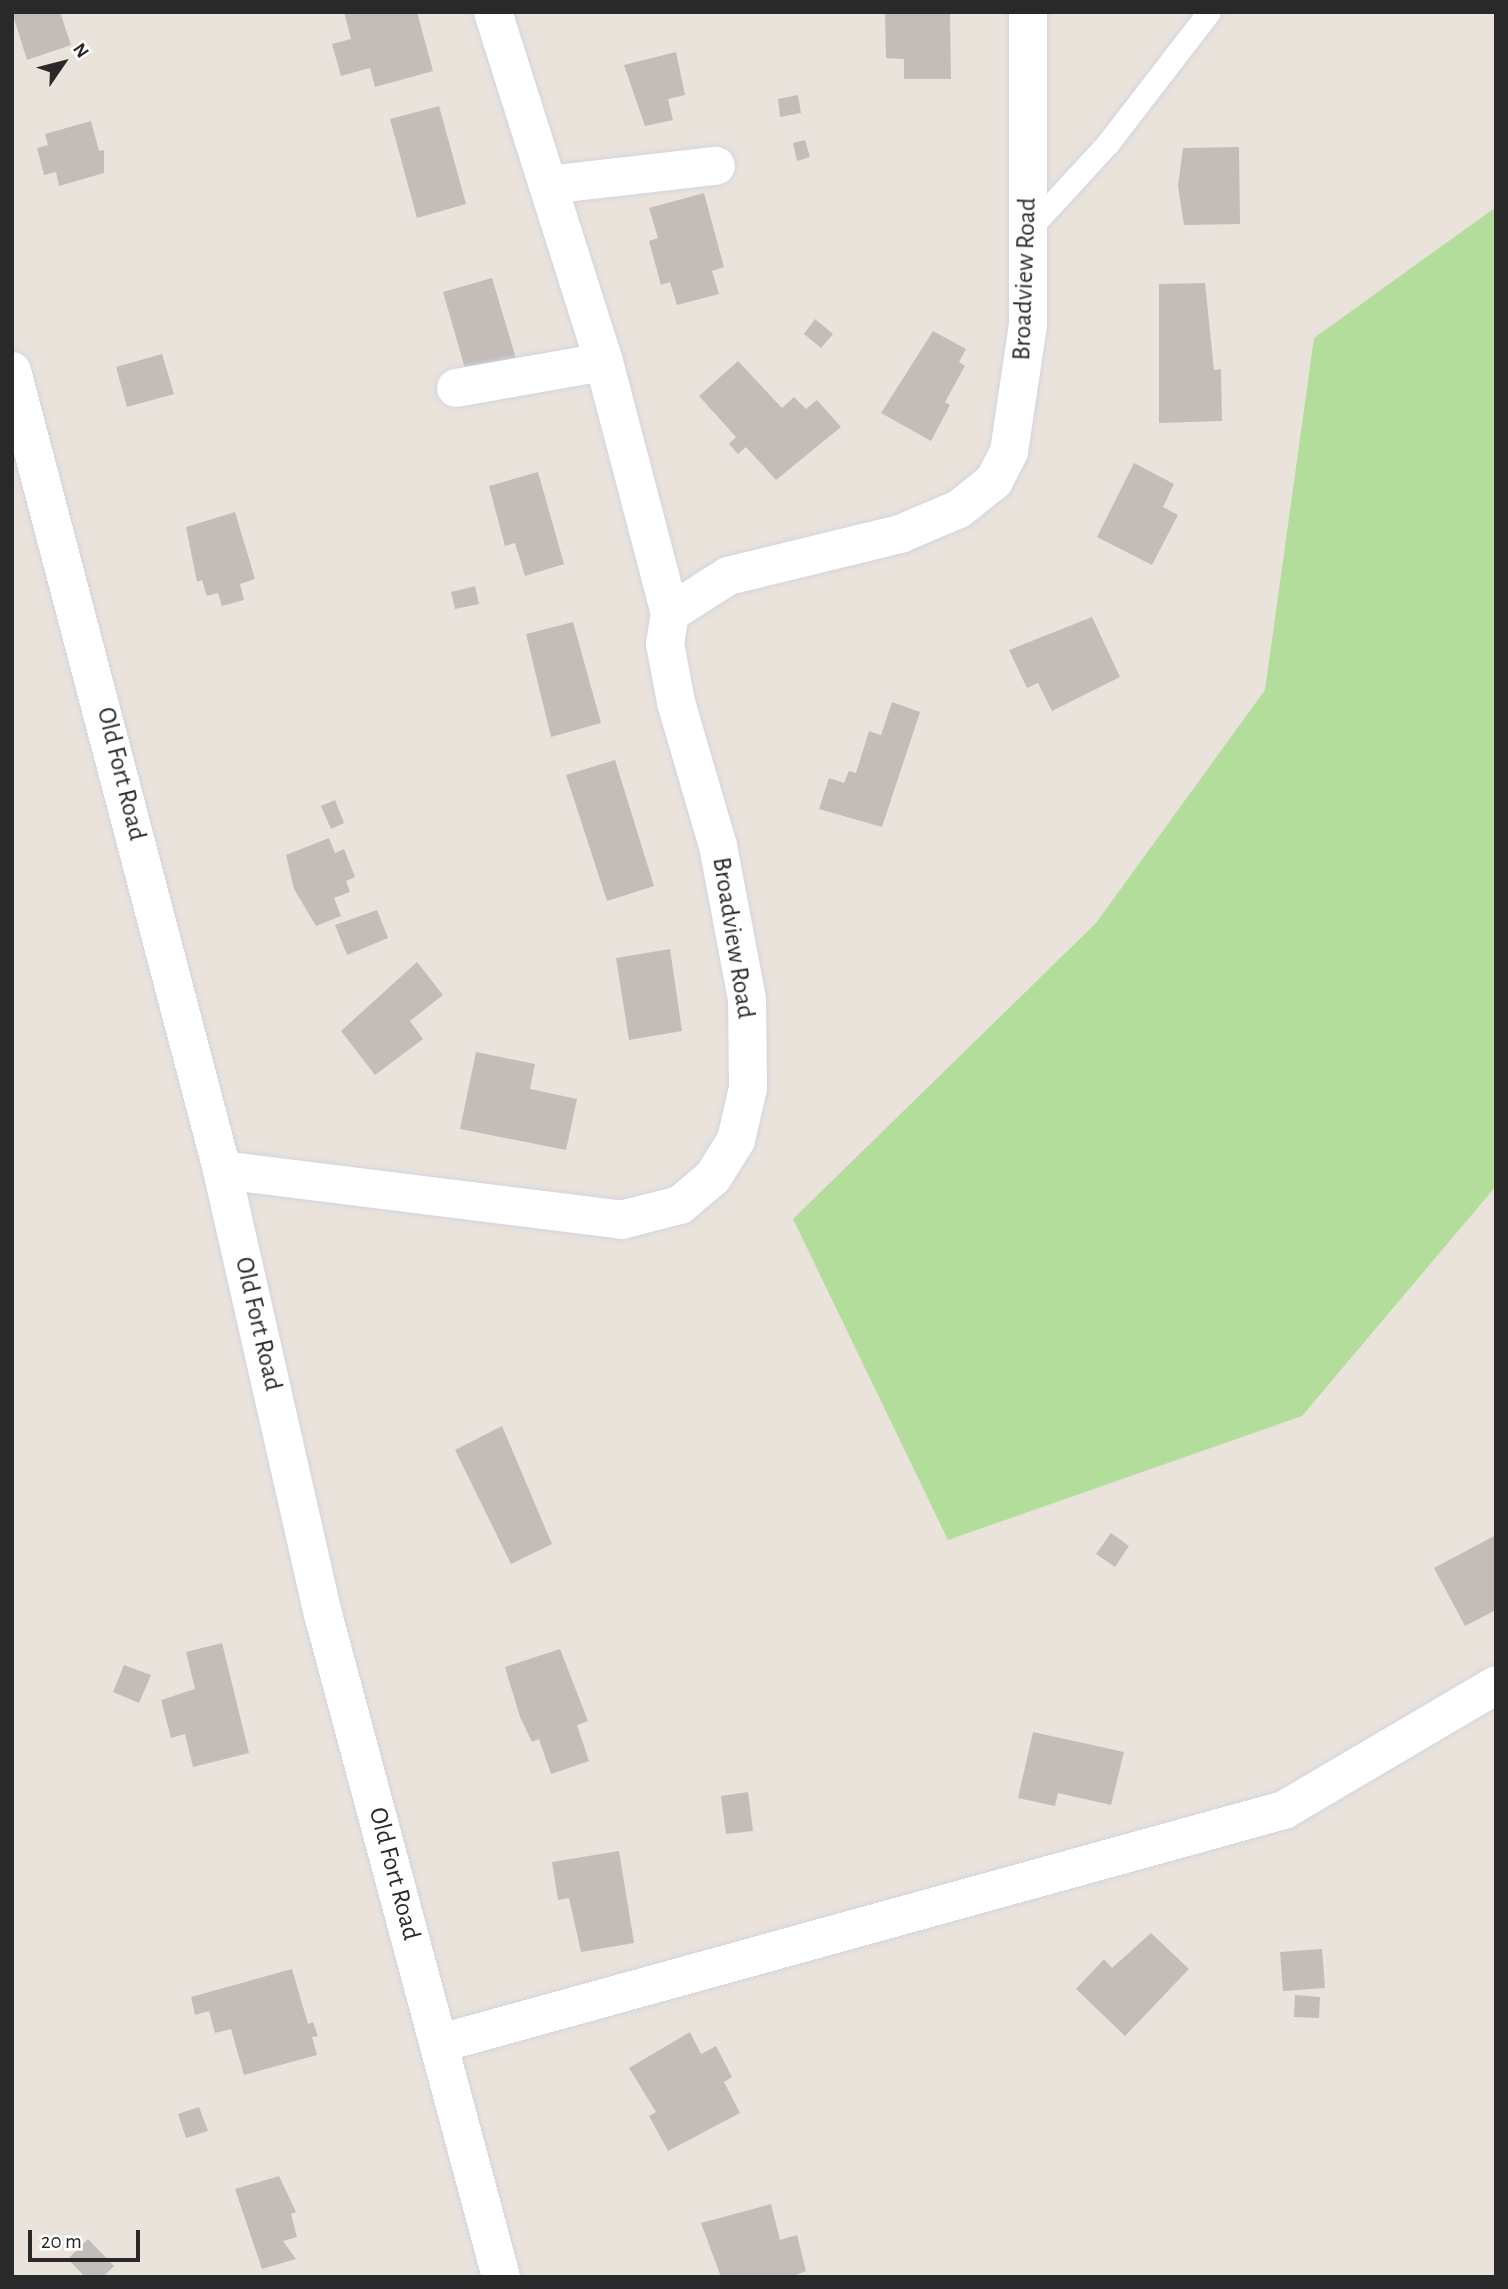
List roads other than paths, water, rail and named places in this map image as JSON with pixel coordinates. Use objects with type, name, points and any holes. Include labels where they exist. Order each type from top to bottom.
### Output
[{"type":"street","name":"Broadview Road","points":[[222,1170],[621,1220],[680,1205],[713,1177],[736,1140],[748,1088],[747,999],[718,846],[676,702],[665,644],[670,613],[604,362],[493,12]]},
{"type":"street","name":"Broadview Road","points":[[670,613],[728,576],[900,534],[959,509],[994,481],[1009,452],[1019,400],[1028,325],[1028,12]]},
{"type":"street","points":[[548,185],[716,166]]},
{"type":"street","points":[[456,388],[604,362]]},
{"type":"street","name":"Old Fort Road","points":[[14,385],[222,1170],[323,1614],[441,2043],[501,2277]]},
{"type":"street","points":[[441,2043],[1284,1810],[1496,1685]]},
{"type":"lane","points":[[1028,230],[1108,143],[1209,12]]}]
